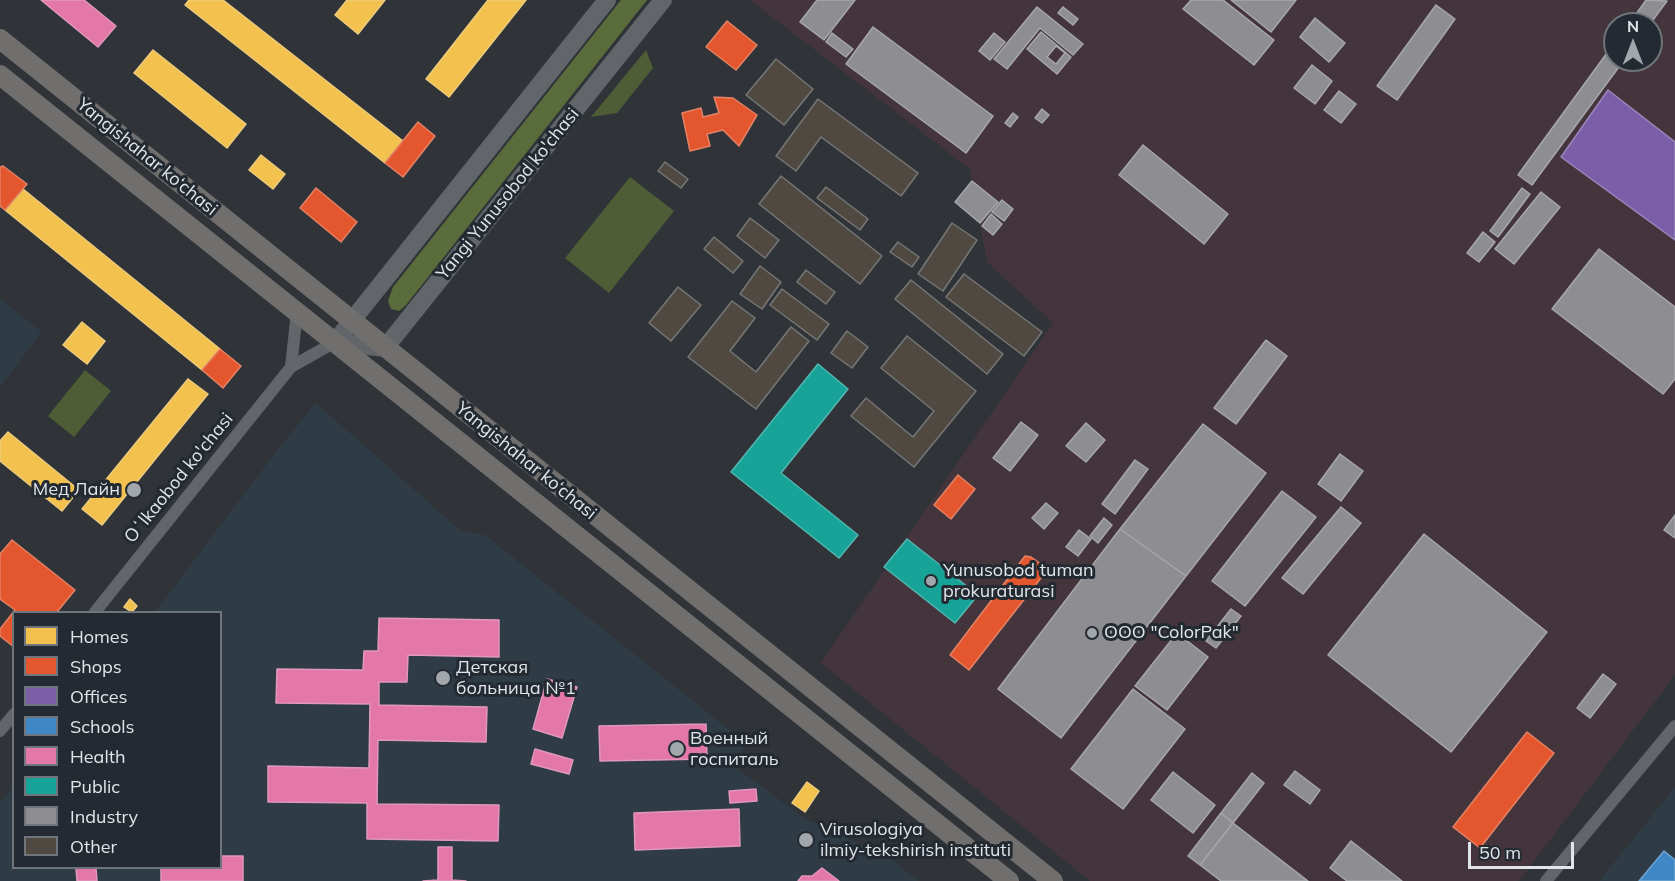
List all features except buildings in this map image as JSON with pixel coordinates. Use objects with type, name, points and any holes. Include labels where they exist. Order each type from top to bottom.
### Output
[{"type":"main road","points":[[335,342],[607,0]]},
{"type":"main road","name":"Yangi Yunusobod ko'chasi","points":[[385,348],[663,0]]},
{"type":"main road","name":"Yangishahar ko‘chasi","points":[[0,39],[1053,881]]},
{"type":"main road","name":"Yangishahar ko‘chasi","points":[[0,75],[1009,881]]},
{"type":"main road","points":[[100,155],[116,152],[119,143],[118,133]]},
{"type":"main road","points":[[335,342],[385,348]]},
{"type":"main road","points":[[827,735],[830,720],[844,714]]},
{"type":"street","points":[[291,367],[297,312]]},
{"type":"street","name":"Oʻlkaobod ko'chasi","points":[[96,611],[291,367],[335,342]]},
{"type":"street","points":[[0,731],[12,716]]},
{"type":"street","points":[[1546,881],[1675,726]]},
{"type":"shaded area","points":[[750,0],[1675,0],[1675,675],[1519,881],[1090,881],[821,663],[1053,323],[987,262],[970,169]]},
{"type":"shaded area","points":[[0,299],[42,332],[0,387]]},
{"type":"shaded area","name":"Детская больница №1","points":[[316,403],[461,531],[485,535],[747,744],[733,765],[803,817],[894,861],[919,881],[0,881],[0,803],[12,788],[12,869],[222,869],[222,611],[156,611],[282,444]]},
{"type":"shaded area","points":[[1675,787],[1675,881],[1599,881]]},
{"type":"green space","points":[[621,0],[647,0],[406,305],[399,311],[391,309],[388,301],[393,287]]},
{"type":"green space","points":[[646,50],[653,68],[617,113],[591,117]]},
{"type":"green space","points":[[630,177],[674,211],[609,293],[565,258]]},
{"type":"green space","points":[[85,370],[111,391],[74,437],[48,416]]},
{"type":"place","name":"Мед Лайн","points":[[134,490]]},
{"type":"place","name":"Yunusobod tuman prokuraturasi","points":[[931,581]]},
{"type":"place","name":"OOO \"ColorPak\"","points":[[1092,633]]},
{"type":"place","name":"Детская больница №1","points":[[443,678]]},
{"type":"place","name":"Военный госпиталь","points":[[677,749]]},
{"type":"place","name":"Virusologiya ilmiy-tekshirish instituti","points":[[806,840]]}]
